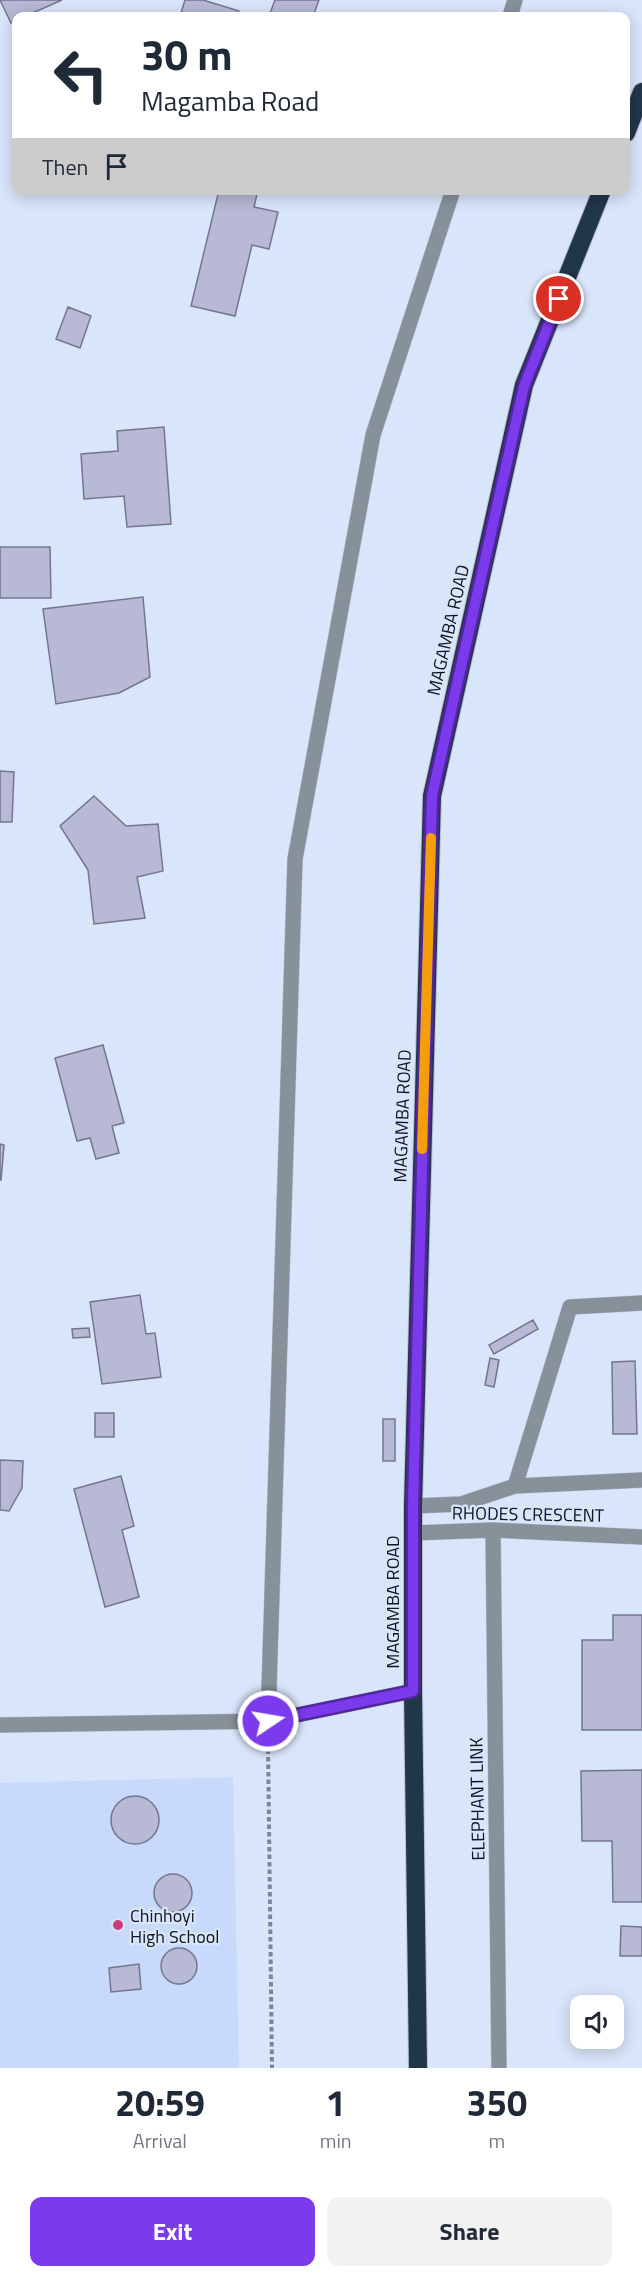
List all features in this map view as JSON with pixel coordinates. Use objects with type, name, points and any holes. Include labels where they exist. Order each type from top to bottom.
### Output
[{"type":"highway","points":[[630,123],[642,92]]},
{"type":"highway","name":"MAGAMBA ROAD","points":[[418,2068],[413,1506],[432,796],[524,386],[600,195]]},
{"type":"street","points":[[268,1721],[295,859],[374,435],[451,195]]},
{"type":"street","points":[[515,1486],[570,1307],[642,1303]]},
{"type":"street","points":[[413,1506],[461,1504],[515,1486],[642,1480]]},
{"type":"street","name":"RHODES CRESCENT","points":[[413,1533],[493,1530],[642,1537]]},
{"type":"street","name":"ELEPHANT LINK","points":[[493,1530],[499,2068]]},
{"type":"street","points":[[0,1725],[268,1721],[413,1691]]},
{"type":"path","points":[[268,1721],[272,2068]]},
{"type":"shaded area","name":"Chinhoyi High School","points":[[233,1777],[239,2068],[0,2068],[0,1783]]},
{"type":"building","points":[[0,0],[62,0],[35,12],[12,12],[11,23]]},
{"type":"building","points":[[185,0],[203,0],[239,11],[239,12],[181,12]]},
{"type":"building","points":[[275,0],[319,0],[314,12],[270,12]]},
{"type":"building","points":[[218,195],[257,195],[254,207],[278,212],[269,249],[252,245],[235,316],[191,306]]},
{"type":"building","points":[[68,307],[91,316],[80,348],[56,339]]},
{"type":"building","points":[[164,427],[171,524],[127,527],[124,496],[84,499],[81,454],[118,451],[117,431]]},
{"type":"building","points":[[0,547],[50,547],[51,598],[0,598]]},
{"type":"building","points":[[143,597],[150,677],[119,693],[56,704],[43,609]]},
{"type":"building","points":[[0,771],[14,772],[12,822],[0,822]]},
{"type":"building","points":[[94,796],[126,826],[158,824],[163,871],[137,877],[145,918],[94,924],[88,870],[60,826]]},
{"type":"building","points":[[103,1045],[124,1123],[112,1126],[119,1153],[96,1159],[90,1138],[77,1141],[55,1058]]},
{"type":"building","points":[[0,1144],[4,1145],[1,1180],[0,1180]]},
{"type":"building","points":[[140,1295],[146,1334],[155,1333],[161,1377],[102,1384],[90,1302]]},
{"type":"building","points":[[533,1320],[538,1329],[494,1354],[489,1345]]},
{"type":"building","points":[[89,1328],[90,1337],[73,1338],[72,1329]]},
{"type":"building","points":[[490,1358],[499,1360],[494,1387],[485,1385]]},
{"type":"building","points":[[635,1361],[637,1434],[613,1434],[612,1362]]},
{"type":"building","points":[[95,1413],[114,1413],[114,1437],[95,1437]]},
{"type":"building","points":[[383,1419],[395,1419],[395,1461],[383,1461]]},
{"type":"building","points":[[0,1460],[23,1461],[22,1488],[9,1511],[0,1510]]},
{"type":"building","points":[[121,1476],[134,1526],[122,1530],[139,1597],[105,1607],[74,1489]]},
{"type":"building","points":[[613,1615],[642,1615],[642,1730],[582,1730],[582,1640],[613,1640]]},
{"type":"building","points":[[642,1770],[642,1902],[613,1902],[612,1841],[582,1841],[581,1771]]},
{"type":"building","points":[[130,1796],[140,1796],[152,1803],[159,1815],[159,1825],[152,1837],[140,1844],[130,1844],[115,1833],[111,1825],[111,1815],[122,1800]]},
{"type":"building","points":[[173,1874],[186,1880],[192,1893],[186,1906],[173,1912],[160,1906],[154,1893],[160,1880]]},
{"type":"building","points":[[621,1926],[642,1927],[642,1956],[620,1956]]},
{"type":"building","points":[[179,1948],[192,1953],[197,1966],[192,1979],[179,1984],[166,1979],[161,1966],[166,1953]]},
{"type":"building","points":[[139,1964],[141,1989],[111,1992],[109,1968]]},
{"type":"slow traffic","points":[[422,1149],[431,838]]},
{"type":"place","name":"Chinhoyi High School","points":[[118,1925]]},
{"type":"route","points":[[268,1721],[413,1691],[413,1506],[432,796],[524,386],[559,299]]}]
